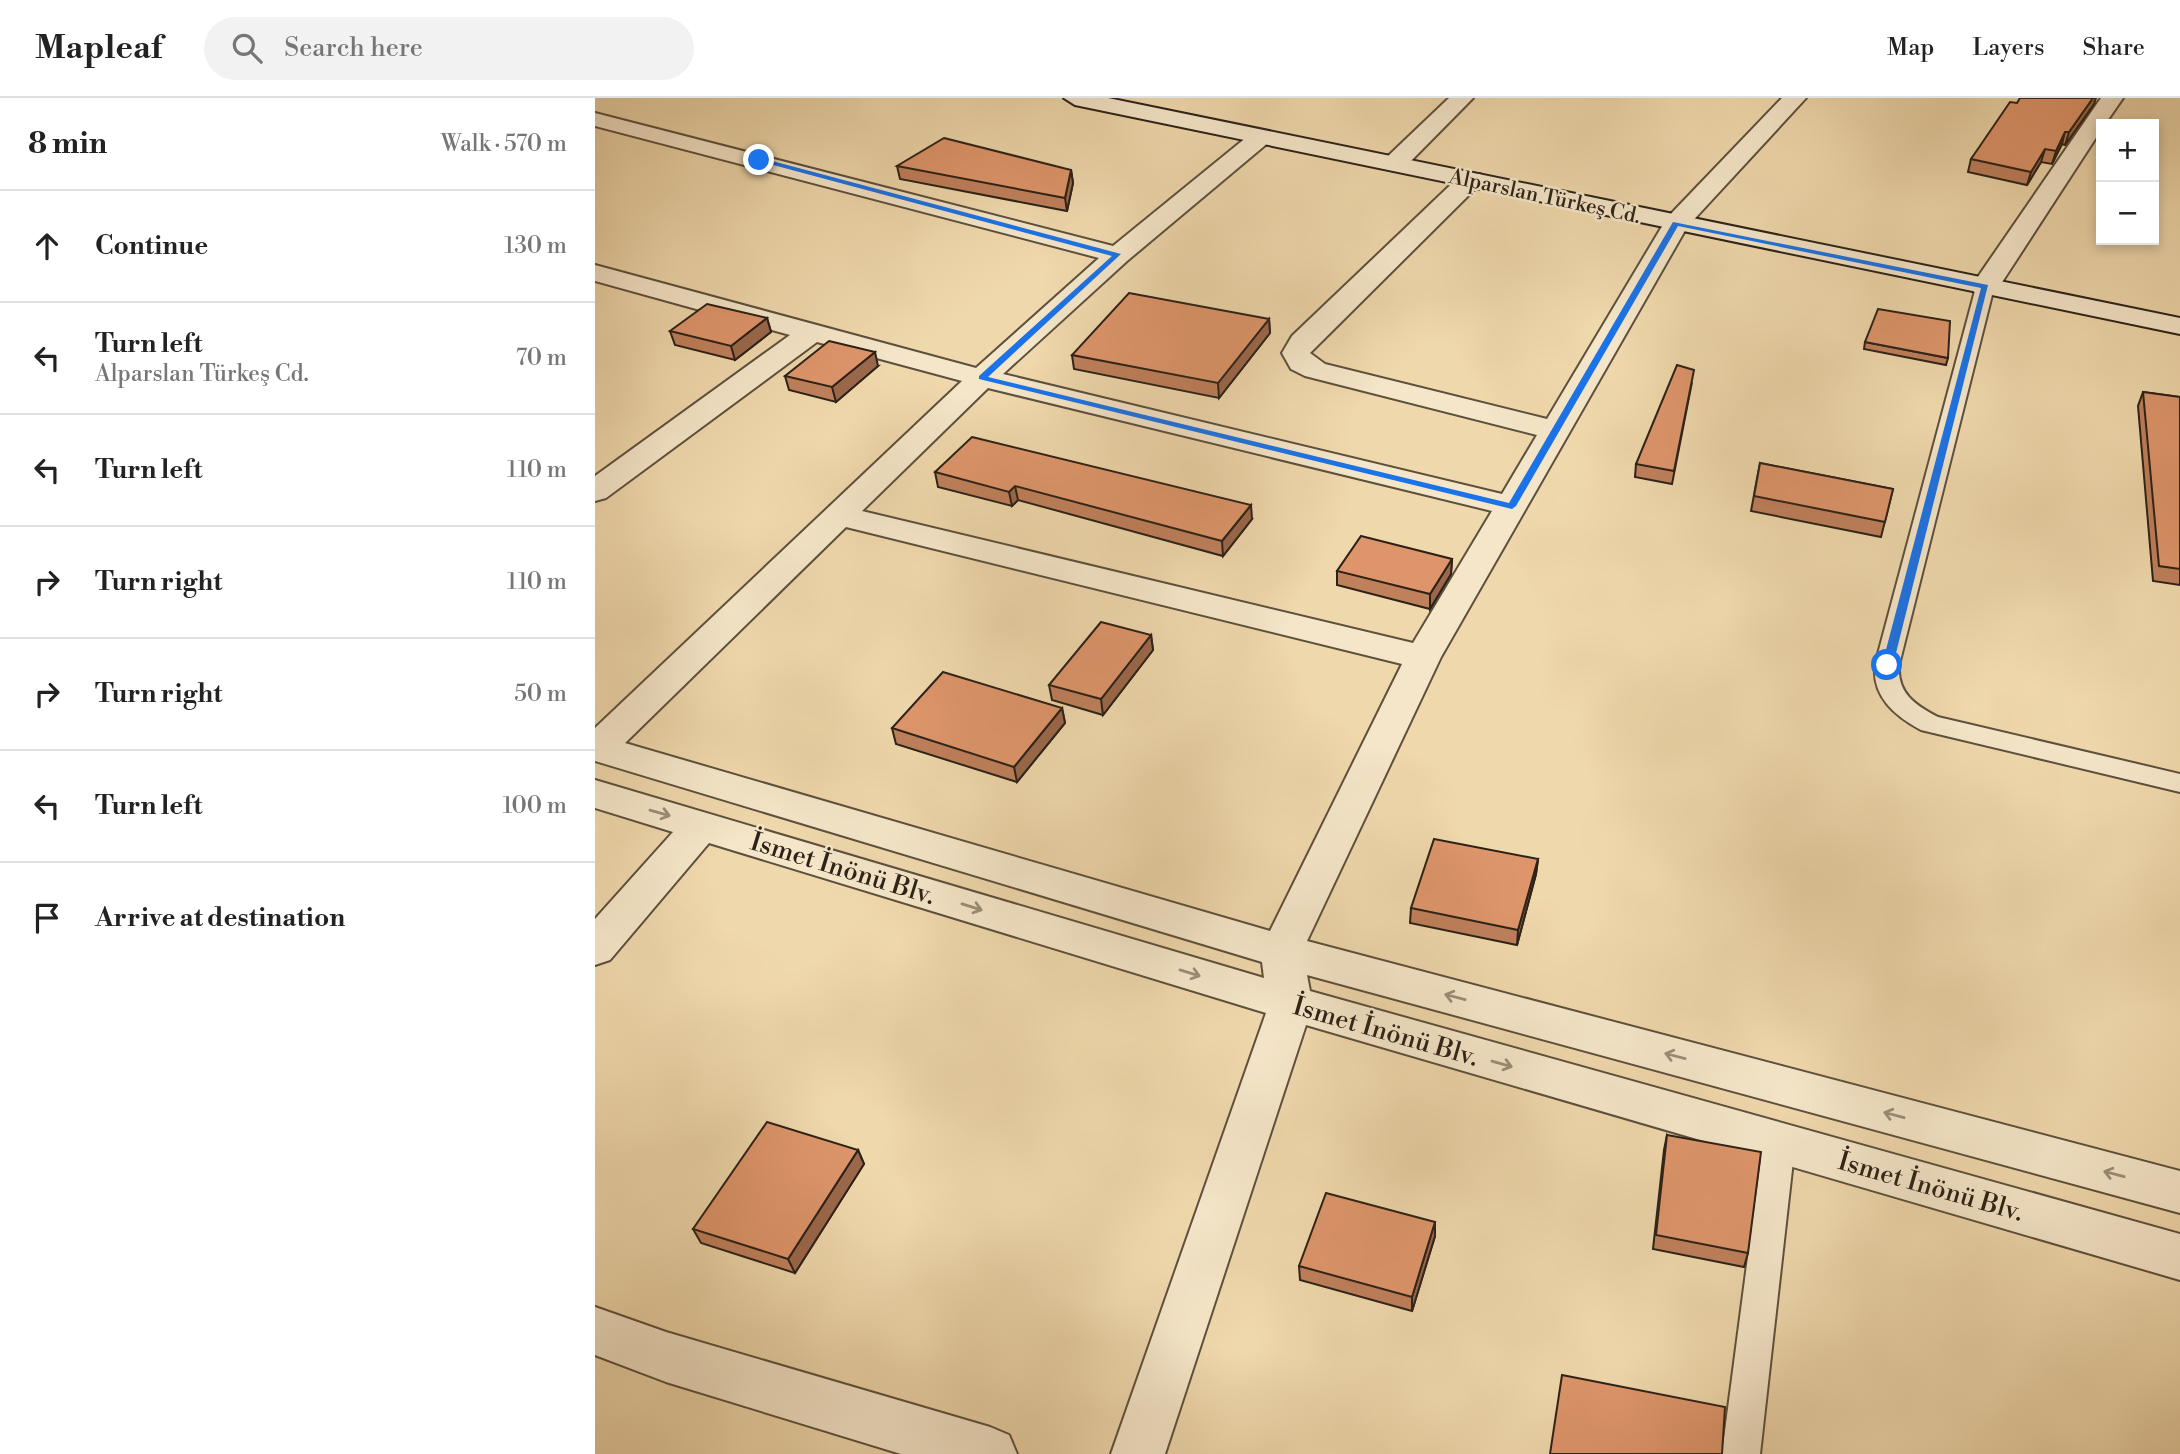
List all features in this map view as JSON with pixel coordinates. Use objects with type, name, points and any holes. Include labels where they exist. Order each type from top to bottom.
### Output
[{"type":"street","name":"Alparslan Türkeş Cd.","points":[[1075,98],[2180,326]]},
{"type":"street","points":[[1394,164],[1462,98]]},
{"type":"street","points":[[1138,1454],[1290,1003],[1281,951],[1423,657],[1676,223],[1795,98]]},
{"type":"street","points":[[1985,287],[2048,189],[2112,98]]},
{"type":"street","points":[[596,120],[625,103]]},
{"type":"street","points":[[596,120],[1118,255]]},
{"type":"street","points":[[596,748],[982,378],[1118,255],[1261,137]]},
{"type":"street","points":[[1471,179],[1302,342],[1296,353],[1301,363],[1315,370],[1557,431]]},
{"type":"street","points":[[595,273],[982,378],[1512,506]]},
{"type":"street","points":[[595,491],[811,332]]},
{"type":"street","points":[[838,515],[1423,657]]},
{"type":"street","name":"İsmet İnönü Blv.","points":[[596,748],[1281,951],[2180,1192]]},
{"type":"street","name":"İsmet İnönü Blv.","points":[[595,794],[1290,1003],[2180,1257]]},
{"type":"street","points":[[595,947],[702,825]]},
{"type":"street","points":[[595,1331],[666,1357],[990,1454]]},
{"type":"lane","points":[[1985,287],[1887,665],[1888,686],[1903,707],[1930,724],[2180,783]]},
{"type":"lane","points":[[1741,1454],[1779,1143]]},
{"type":"building","points":[[2020,98],[2093,98],[2069,132],[2065,132],[2056,151],[2045,149],[2031,172],[1971,159],[2010,102],[2017,103]]},
{"type":"building","points":[[944,138],[1071,170],[1065,198],[897,166]]},
{"type":"building","points":[[1129,293],[1269,319],[1218,383],[1072,355]]},
{"type":"building","points":[[707,304],[767,318],[731,346],[670,331]]},
{"type":"building","points":[[1878,309],[1950,321],[1948,358],[1865,342]]},
{"type":"building","points":[[829,341],[875,352],[832,387],[785,376]]},
{"type":"building","points":[[1677,365],[1694,370],[1674,471],[1636,464]]},
{"type":"building","points":[[2143,392],[2180,397],[2180,569],[2159,566]]},
{"type":"building","points":[[972,437],[1251,505],[1222,541],[1015,486],[1009,492],[935,472]]},
{"type":"building","points":[[1760,463],[1893,489],[1885,522],[1754,496]]},
{"type":"building","points":[[1361,536],[1452,559],[1430,594],[1337,571]]},
{"type":"building","points":[[1101,622],[1151,635],[1101,699],[1049,685]]},
{"type":"building","points":[[943,672],[1062,708],[1014,767],[892,728]]},
{"type":"building","points":[[1434,839],[1538,859],[1518,930],[1411,908]]},
{"type":"building","points":[[767,1122],[858,1150],[788,1259],[693,1229]]},
{"type":"building","points":[[1667,1135],[1761,1152],[1748,1253],[1656,1235]]},
{"type":"building","points":[[1326,1193],[1435,1222],[1412,1297],[1299,1266]]},
{"type":"building","points":[[1562,1375],[1725,1407],[1722,1454],[1550,1454]]},
{"type":"route","points":[[759,160],[1118,255],[982,378],[1512,506],[1676,223],[1985,287],[1887,665]]}]
